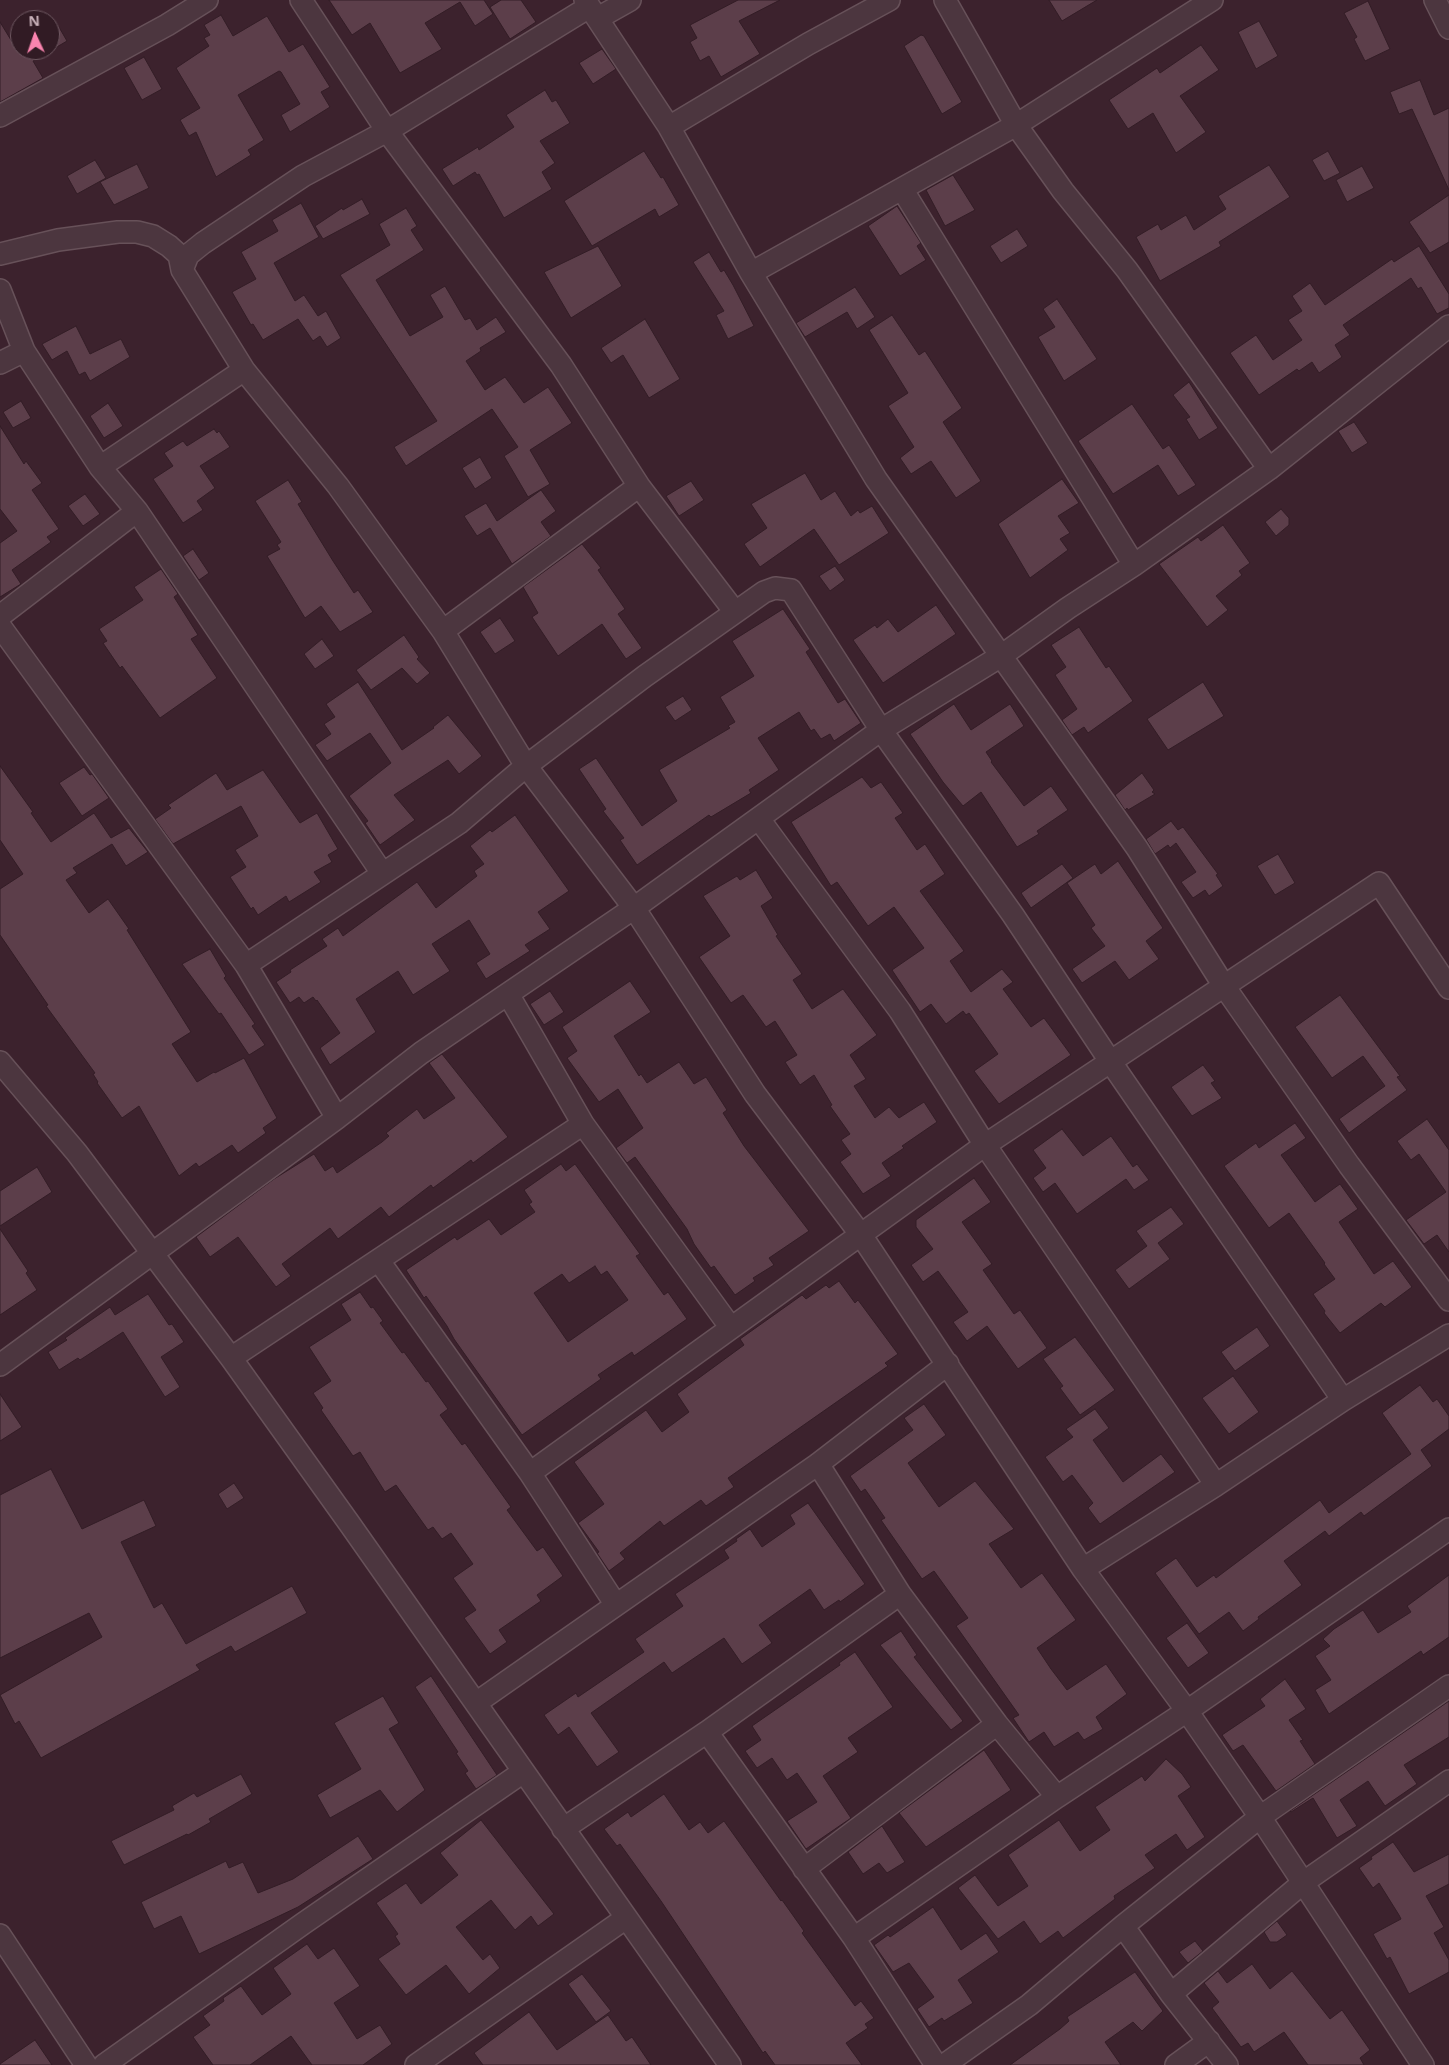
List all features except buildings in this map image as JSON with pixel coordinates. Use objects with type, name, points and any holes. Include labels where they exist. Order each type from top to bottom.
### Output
[{"type":"street","points":[[301,0],[387,131],[561,365],[639,486],[736,612]]},
{"type":"street","points":[[182,270],[188,255],[202,243],[303,176],[387,131],[591,8],[630,0]]},
{"type":"street","points":[[669,127],[808,44],[889,0]]},
{"type":"street","points":[[945,0],[1016,125],[1063,191],[1127,270],[1269,468]]},
{"type":"street","points":[[751,273],[1016,125],[1212,0]]},
{"type":"street","points":[[1435,0],[1449,28]]},
{"type":"street","points":[[0,116],[167,25],[201,2]]},
{"type":"street","points":[[591,8],[669,127],[751,273],[876,479],[1137,848],[1224,986],[1349,1165],[1449,1300]]},
{"type":"street","points":[[902,189],[1134,565]]},
{"type":"street","points":[[0,254],[58,240],[118,232],[137,232],[153,236],[179,255],[182,270],[244,370],[338,486],[443,631],[526,766],[634,908],[755,1094],[861,1235],[1083,1569],[1187,1711],[1260,1817],[1423,2065]]},
{"type":"street","points":[[0,290],[24,351],[100,467],[137,511],[382,873]]},
{"type":"street","points":[[1,1363],[154,1254],[337,1118],[420,1053],[634,908],[881,730],[1001,656],[1068,608],[1134,565],[1269,468],[1449,326]]},
{"type":"street","points":[[0,363],[24,351]]},
{"type":"street","points":[[100,467],[244,370]]},
{"type":"street","points":[[443,631],[639,486]]},
{"type":"street","points":[[0,616],[137,511]]},
{"type":"street","points":[[246,965],[459,823],[526,766],[645,676],[764,592],[776,588],[791,590],[881,730],[1013,915],[1110,1061],[1343,1400]]},
{"type":"street","points":[[0,626],[246,965],[337,1118]]},
{"type":"street","points":[[759,819],[900,1011],[985,1145],[1216,1484]]},
{"type":"street","points":[[530,1473],[985,1145],[1379,883],[1449,988]]},
{"type":"street","points":[[508,994],[583,1124],[731,1328]]},
{"type":"street","points":[[0,1062],[76,1153],[231,1358],[730,2065]]},
{"type":"street","points":[[231,1358],[583,1124]]},
{"type":"street","points":[[379,1261],[530,1473],[616,1604]]},
{"type":"street","points":[[1083,1569],[1343,1400],[1449,1335]]},
{"type":"street","points":[[476,1703],[818,1464],[948,1364]]},
{"type":"street","points":[[818,1464],[900,1594],[997,1724],[1057,1797]]},
{"type":"street","points":[[854,1938],[1057,1797],[1187,1711],[1449,1529]]},
{"type":"street","points":[[563,1829],[707,1732],[900,1594]]},
{"type":"street","points":[[944,2065],[1029,2005],[1123,1926],[1260,1817],[1449,1686]]},
{"type":"street","points":[[804,1869],[997,1724]]},
{"type":"street","points":[[707,1732],[854,1938],[936,2065]]},
{"type":"street","points":[[104,2065],[304,1923],[523,1772]]},
{"type":"street","points":[[1171,1994],[1304,1882],[1449,1781]]},
{"type":"street","points":[[416,2065],[626,1918]]},
{"type":"street","points":[[1123,1926],[1171,1994],[1227,2065]]},
{"type":"street","points":[[0,1935],[86,2065]]},
{"type":"street","points":[[1176,2065],[1209,2041]]}]
